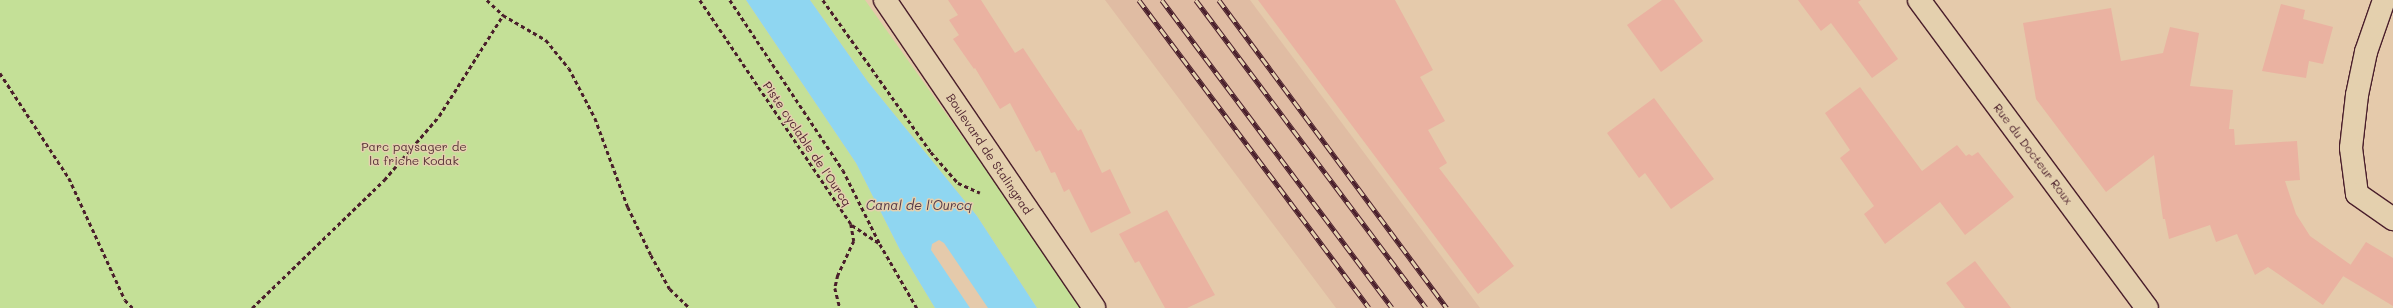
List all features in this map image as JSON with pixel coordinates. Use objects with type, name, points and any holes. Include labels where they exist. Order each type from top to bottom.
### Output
[{"type":"street","name":"Boulevard de Stalingrad","points":[[884,0],[1094,308]]},
{"type":"street","name":"Rue du Docteur Roux","points":[[1919,0],[2147,308]]},
{"type":"street","points":[[2384,0],[2366,52],[2357,95],[2351,148],[2358,194],[2393,219]]},
{"type":"path","points":[[487,0],[503,15],[546,40],[569,68],[595,118],[628,207],[652,255],[670,288],[690,308]]},
{"type":"path","name":"Piste cyclable de l'Ourcq","points":[[700,0],[851,224],[854,241],[838,275],[835,288],[840,308]]},
{"type":"path","points":[[730,0],[843,170],[880,244],[917,308]]},
{"type":"path","points":[[823,0],[930,152],[958,184],[983,194],[1012,189]]},
{"type":"path","points":[[252,308],[384,180],[434,122],[503,15]]},
{"type":"path","points":[[0,73],[69,178],[124,300],[133,308]]},
{"type":"path","points":[[851,224],[880,244]]},
{"type":"shaded area","points":[[1105,0],[1250,0],[1480,308],[1336,308]]},
{"type":"green space","name":"Parc paysager de la friche Kodak","points":[[0,0],[746,0],[856,163],[900,250],[935,308],[0,308]]},
{"type":"green space","points":[[810,0],[865,0],[1001,191],[1081,308],[1037,308],[977,216],[868,82]]},
{"type":"water","name":"Canal de l'Ourcq","points":[[746,0],[810,0],[868,82],[977,216],[1037,308],[988,308],[944,243],[939,240],[932,244],[931,250],[970,308],[935,308],[900,250],[856,163]]},
{"type":"building","points":[[948,0],[981,0],[1015,53],[1023,48],[1078,131],[1081,129],[1102,173],[1110,169],[1131,213],[1091,233],[1069,189],[1064,192],[1055,172],[1051,173],[1040,150],[1036,152],[1010,103],[1000,109],[975,68],[974,69],[953,39],[959,35],[949,20],[958,15]]},
{"type":"building","points":[[1258,0],[1395,0],[1433,70],[1420,77],[1445,121],[1428,130],[1447,163],[1439,168],[1514,266],[1478,294]]},
{"type":"building","points":[[1662,0],[1674,0],[1703,41],[1661,72],[1627,25]]},
{"type":"building","points":[[1798,0],[1861,0],[1858,2],[1898,59],[1872,78],[1831,23],[1821,31]]},
{"type":"building","points":[[2281,4],[2305,10],[2303,19],[2333,27],[2323,64],[2309,61],[2306,78],[2262,71]]},
{"type":"building","points":[[2111,8],[2121,61],[2163,53],[2170,27],[2199,33],[2190,86],[2233,90],[2229,129],[2234,129],[2235,145],[2297,141],[2300,180],[2285,181],[2296,214],[2310,236],[2351,265],[2323,305],[2268,267],[2255,275],[2237,234],[2216,242],[2210,225],[2169,239],[2165,219],[2163,219],[2154,155],[2106,192],[2036,99],[2023,23]]},
{"type":"building","points":[[1860,87],[1922,171],[1957,145],[1966,156],[1969,154],[1972,156],[1978,152],[2014,197],[1965,235],[1940,202],[1885,244],[1864,214],[1874,206],[1840,158],[1850,150],[1825,113]]},
{"type":"building","points":[[1654,98],[1714,179],[1671,209],[1645,173],[1639,178],[1607,133]]},
{"type":"building","points":[[1167,210],[1215,295],[1187,308],[1165,308],[1139,261],[1135,263],[1119,234]]},
{"type":"building","points":[[2366,242],[2393,258],[2393,306],[2343,276]]},
{"type":"building","points":[[1975,261],[2011,308],[1965,308],[1946,283]]},
{"type":"railway","points":[[1139,0],[1369,308]]},
{"type":"railway","points":[[1162,0],[1392,308]]},
{"type":"railway","points":[[1196,0],[1426,308]]},
{"type":"railway","points":[[1219,0],[1447,308]]}]
